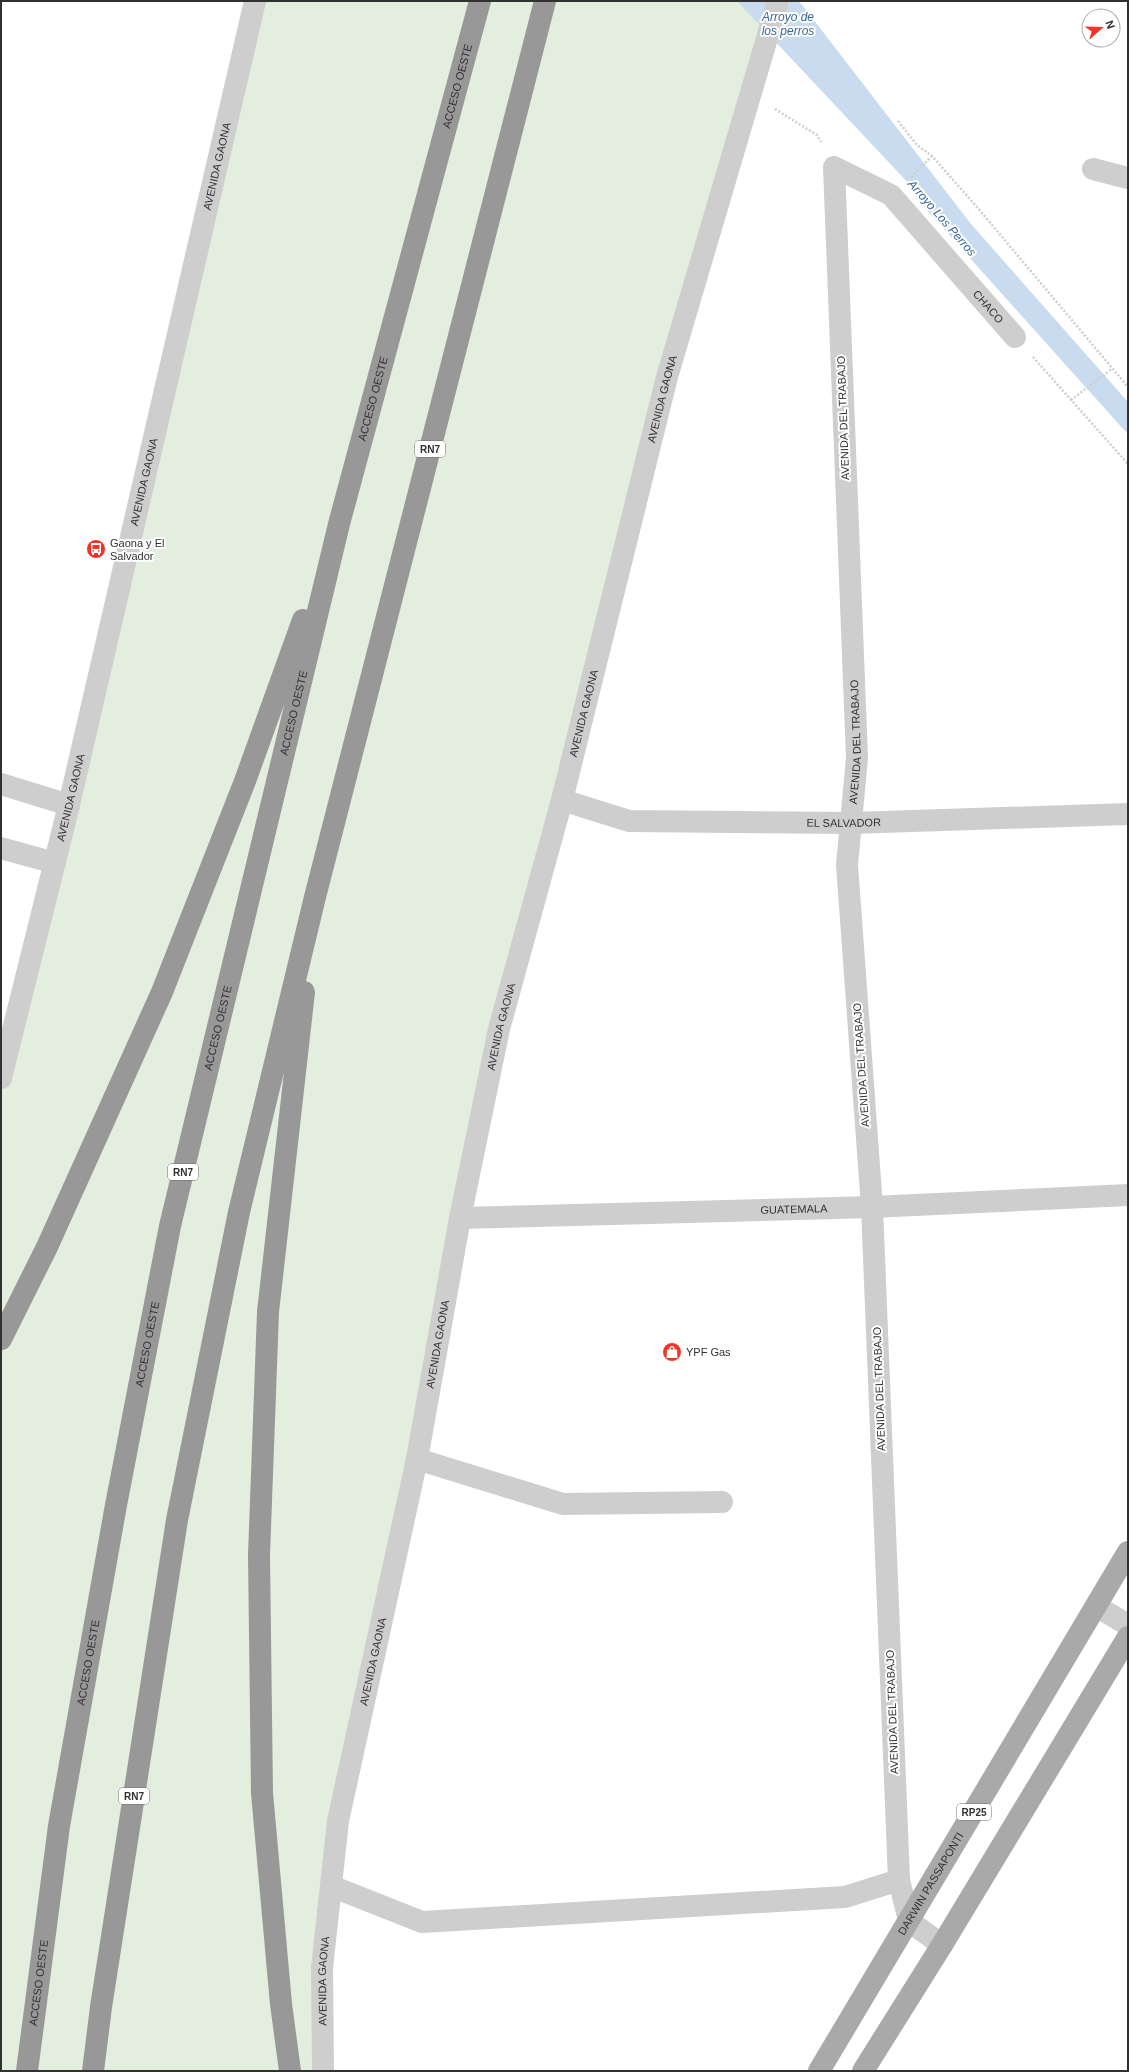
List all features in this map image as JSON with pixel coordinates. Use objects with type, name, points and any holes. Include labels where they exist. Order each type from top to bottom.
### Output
[{"type":"highway","name":"ACCESO OESTE","points":[[27,2071],[61,1818],[116,1505],[170,1226],[339,524],[480,1]]},
{"type":"highway","name":"RN7","points":[[93,2071],[101,2007],[177,1520],[239,1212],[315,897],[545,1]]},
{"type":"highway","points":[[1,1339],[47,1247],[162,992],[244,781],[339,524]]},
{"type":"highway","points":[[290,2071],[281,2004],[262,1793],[259,1554],[268,1312],[315,897]]},
{"type":"main road","name":"DARWIN PASSAPONTI","points":[[819,2071],[1128,1552]]},
{"type":"main road","points":[[863,2071],[942,1945],[1128,1637]]},
{"type":"street","name":"AVENIDA GAONA","points":[[1,1078],[69,806],[255,1]]},
{"type":"street","name":"AVENIDA GAONA","points":[[323,2071],[322,1968],[338,1821],[417,1459],[460,1218],[499,1029],[562,800],[667,377],[778,1]]},
{"type":"street","name":"CHACO","points":[[834,167],[890,196],[1015,337]]},
{"type":"street","name":"AVENIDA DEL TRABAJO","points":[[834,167],[856,758],[852,823],[847,865],[872,1207],[899,1880],[908,1921]]},
{"type":"street","points":[[1093,169],[1128,178]]},
{"type":"street","points":[[1,784],[69,806]]},
{"type":"street","name":"EL SALVADOR","points":[[562,800],[629,821],[852,823],[1128,814]]},
{"type":"street","points":[[1,848],[55,863]]},
{"type":"street","name":"GUATEMALA","points":[[460,1218],[872,1207],[1128,1195]]},
{"type":"street","points":[[417,1459],[563,1504],[722,1502]]},
{"type":"street","points":[[1096,1606],[1128,1625]]},
{"type":"street","points":[[331,1886],[422,1922],[845,1897],[899,1880]]},
{"type":"street","points":[[908,1921],[942,1945]]},
{"type":"path","points":[[749,98],[771,107],[817,134],[834,167]]},
{"type":"path","points":[[898,122],[917,145],[931,157],[1128,387]]},
{"type":"path","points":[[910,178],[931,157]]},
{"type":"path","points":[[1015,337],[1128,464]]},
{"type":"path","points":[[1071,400],[1112,369]]},
{"type":"green space","points":[[255,1],[778,1],[499,1029],[338,1821],[323,2071],[1,2071],[1,1078]]},
{"type":"water","name":"Arroyo de los perros","points":[[737,1],[798,1],[803,6],[971,224],[1128,402],[1128,427],[928,204]]},
{"type":"waterway","name":"Arroyo Los Perros","points":[[921,196],[1128,427]]},
{"type":"place","name":"Gaona y El Salvador","points":[[96,549]]},
{"type":"place","name":"YPF Gas","points":[[672,1352]]}]
